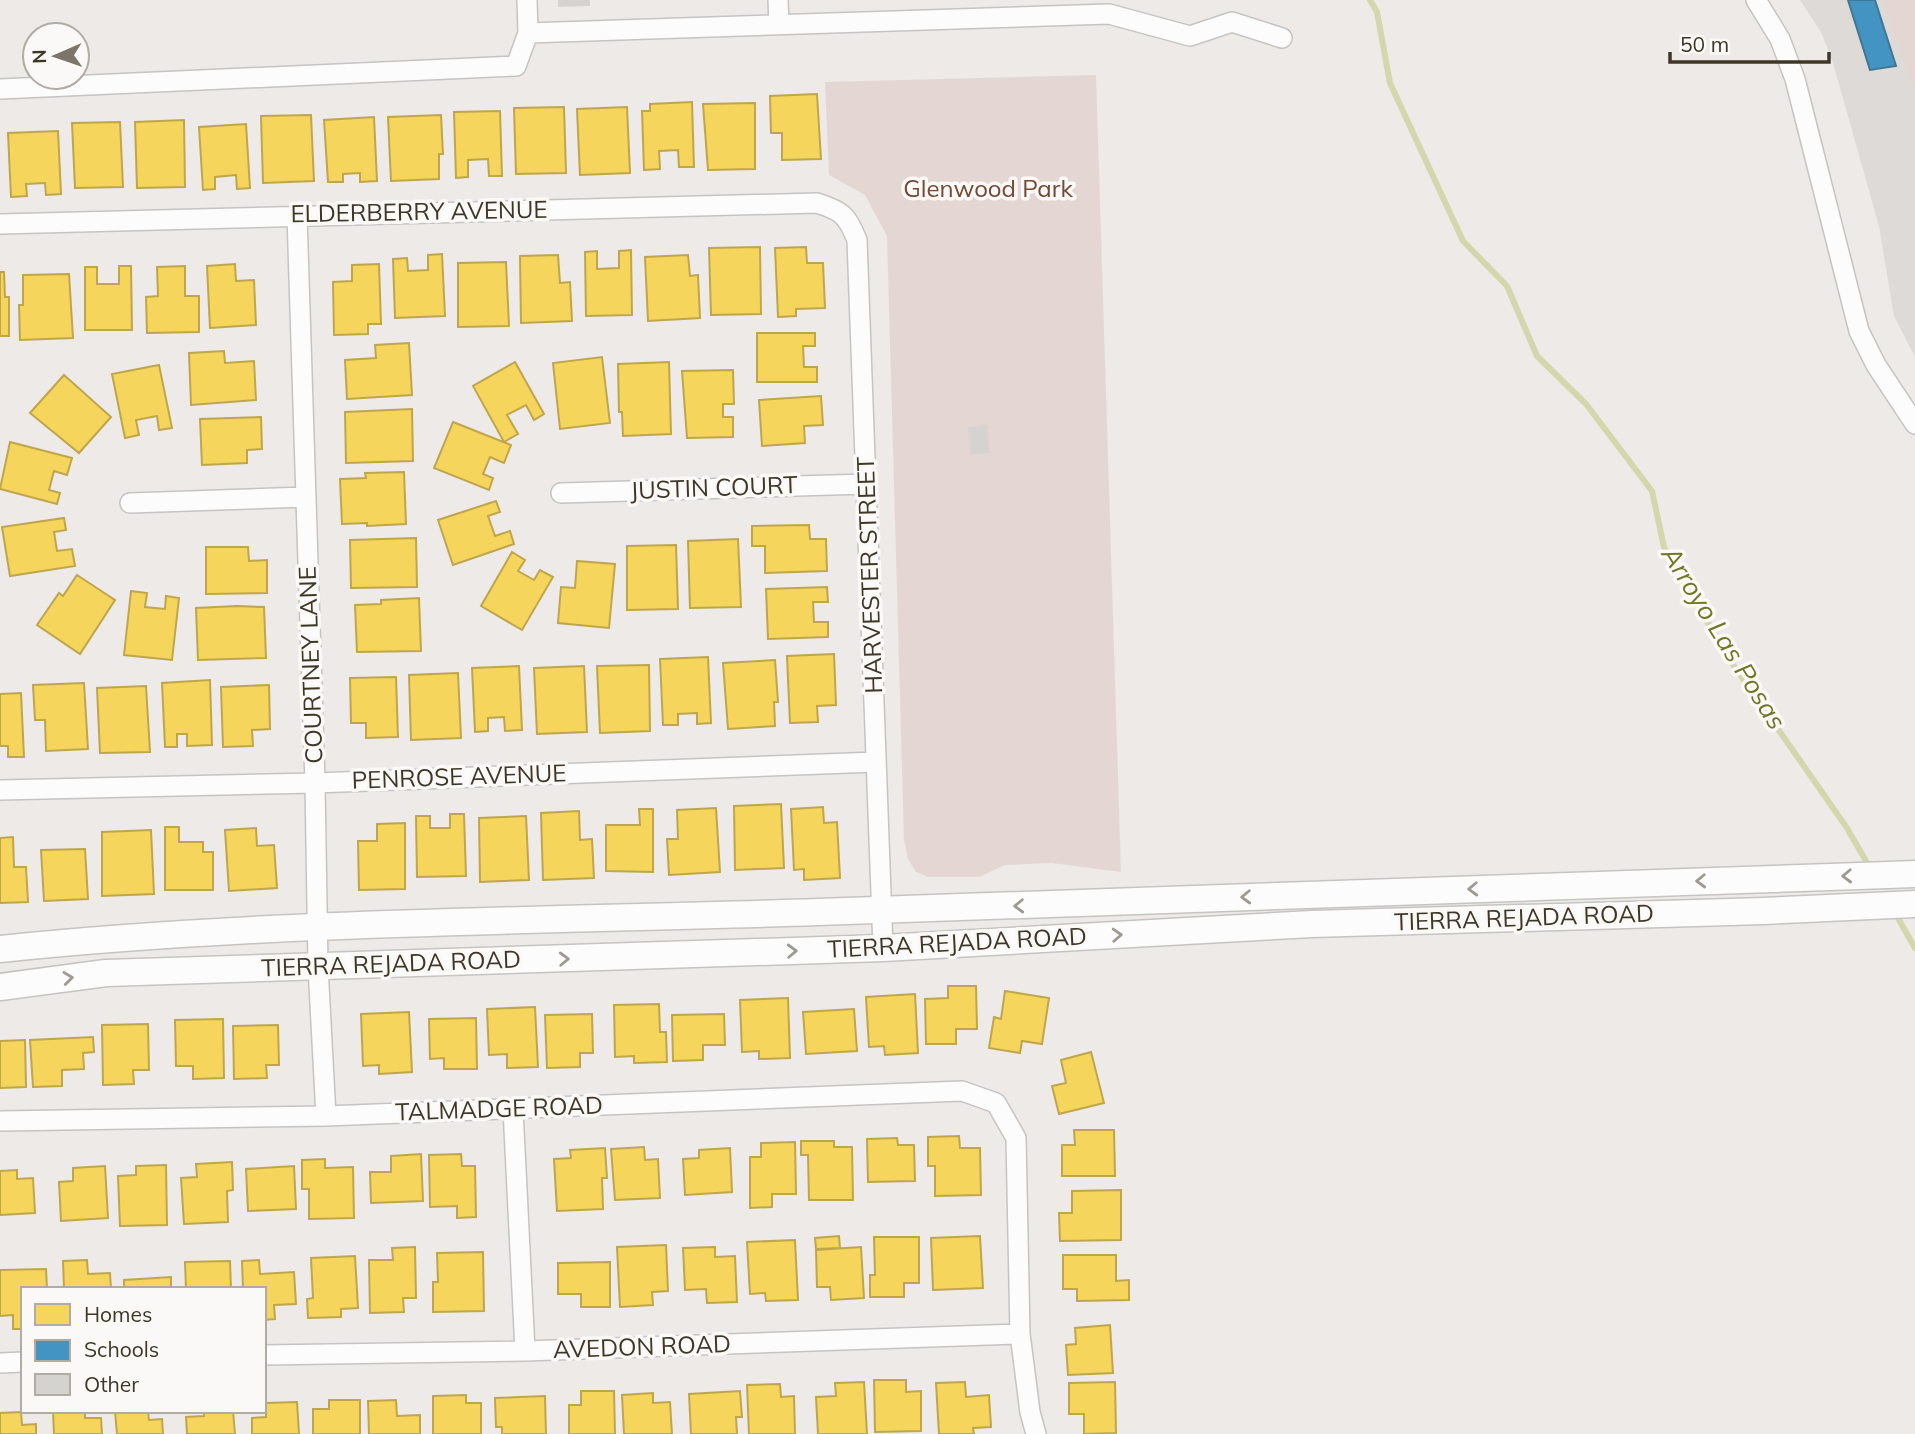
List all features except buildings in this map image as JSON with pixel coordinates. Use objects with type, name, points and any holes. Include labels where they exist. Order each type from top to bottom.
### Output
[{"type":"main road","name":"TIERRA REJADA ROAD","points":[[0,949],[113,937],[317,928],[1915,874]]},
{"type":"main road","name":"TIERRA REJADA ROAD","points":[[0,987],[106,973],[883,948],[1312,924],[1915,904]]},
{"type":"street","points":[[0,89],[516,66],[528,33],[527,0]]},
{"type":"street","points":[[778,0],[779,24]]},
{"type":"street","points":[[1756,0],[1780,39],[1796,79],[1859,331],[1876,365],[1915,424]]},
{"type":"street","points":[[528,33],[1109,14],[1191,36],[1233,22],[1282,38]]},
{"type":"street","name":"ELDERBERRY AVENUE","points":[[0,224],[817,203],[838,209]]},
{"type":"street","name":"HARVESTER STREET","points":[[838,209],[849,220],[857,240],[883,948]]},
{"type":"street","name":"COURTNEY LANE","points":[[297,215],[315,783],[318,967],[326,1116]]},
{"type":"street","name":"JUSTIN COURT","points":[[561,493],[867,484]]},
{"type":"street","points":[[130,503],[306,497]]},
{"type":"street","name":"PENROSE AVENUE","points":[[0,790],[315,783],[876,762]]},
{"type":"street","name":"TALMADGE ROAD","points":[[0,1121],[326,1116],[962,1091],[996,1102],[1016,1138],[1020,1334]]},
{"type":"street","points":[[513,1109],[525,1351]]},
{"type":"street","points":[[1020,1334],[1030,1412],[1036,1434]]},
{"type":"street","name":"AVEDON ROAD","points":[[266,1354],[525,1351],[1020,1334]]},
{"type":"street","points":[[0,1363],[21,1362]]},
{"type":"shaded area","points":[[1800,0],[1915,0],[1915,357],[1894,316],[1879,226],[1833,63],[1821,32]]},
{"type":"green space","points":[[1884,0],[1915,0],[1915,88],[1906,69]]},
{"type":"green space","name":"Glenwood Park","points":[[1096,75],[1121,872],[1052,863],[1005,865],[979,877],[928,877],[916,872],[908,859],[904,840],[887,236],[865,195],[829,175],[825,82]]},
{"type":"waterway","name":"Arroyo Las Posas","points":[[1370,0],[1377,12],[1390,83],[1463,241],[1507,286],[1537,356],[1586,404],[1652,491],[1664,547],[1694,600],[1734,666],[1847,828],[1870,868]]},
{"type":"waterway","name":"Arroyo Las Posas","points":[[1894,911],[1915,948]]}]
